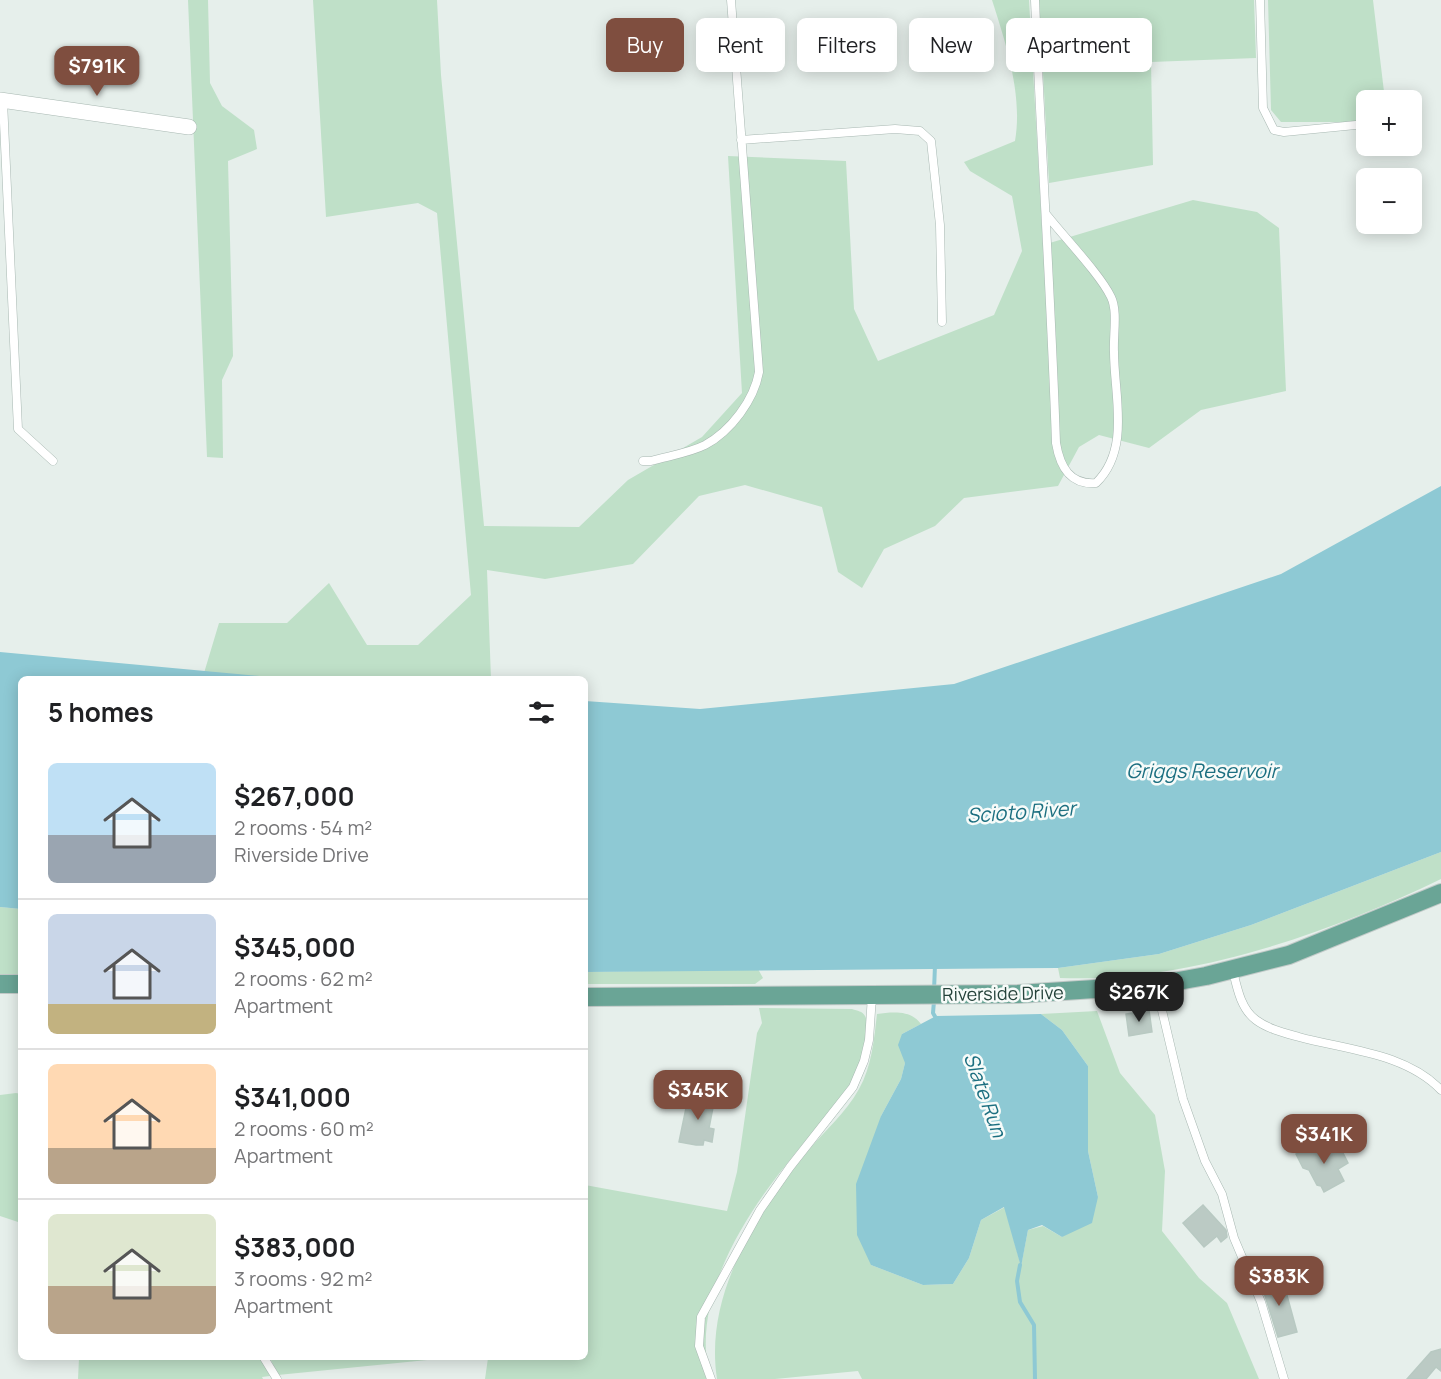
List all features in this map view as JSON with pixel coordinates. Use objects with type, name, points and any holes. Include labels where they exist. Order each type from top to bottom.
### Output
[{"type":"main road","name":"Riverside Drive","points":[[588,997],[1053,993],[1156,985],[1289,955],[1441,893]]},
{"type":"main road","points":[[0,984],[18,984]]},
{"type":"street","points":[[2,100],[189,127]]},
{"type":"lane","points":[[643,461],[651,461],[705,445],[739,416],[756,389],[759,372],[730,0]]},
{"type":"lane","points":[[1035,0],[1056,443],[1059,461],[1071,478],[1083,484],[1096,483],[1105,474],[1114,451],[1119,417],[1114,370],[1112,298],[1046,214]]},
{"type":"lane","points":[[1260,0],[1263,108],[1274,130],[1284,132],[1356,125]]},
{"type":"lane","points":[[2,100],[18,429],[53,461]]},
{"type":"lane","points":[[741,140],[895,129],[920,131],[931,141],[940,225],[942,322]]},
{"type":"lane","points":[[1232,969],[1243,1004],[1255,1020],[1279,1031],[1394,1061],[1424,1074],[1441,1090]]},
{"type":"lane","points":[[1156,985],[1183,1099],[1205,1161],[1222,1194],[1234,1238],[1261,1302],[1284,1379]]},
{"type":"lane","points":[[711,1379],[699,1346],[701,1317],[760,1210],[853,1086],[864,1061],[869,1040],[872,996]]},
{"type":"lane","points":[[265,1360],[277,1379]]},
{"type":"green space","points":[[188,0],[208,0],[210,83],[222,106],[254,130],[257,149],[228,161],[233,356],[222,380],[223,458],[207,457]]},
{"type":"green space","points":[[313,0],[437,0],[441,75],[484,526],[579,527],[628,480],[702,437],[742,393],[728,156],[846,161],[854,309],[878,361],[994,315],[1022,251],[1012,196],[970,171],[964,162],[1015,141],[1017,106],[1012,72],[1033,72],[1043,245],[1193,200],[1257,212],[1279,228],[1286,391],[1201,410],[1149,448],[1099,435],[1079,447],[1058,486],[964,498],[935,526],[884,549],[862,588],[838,572],[822,507],[745,485],[699,496],[633,564],[545,579],[487,570],[491,676],[241,676],[204,673],[219,623],[287,623],[329,583],[367,645],[418,645],[471,595],[437,213],[418,203],[326,217]]},
{"type":"green space","points":[[992,0],[1029,0],[1030,18],[1006,18],[1006,46]]},
{"type":"green space","points":[[1039,0],[1254,0],[1256,58],[1152,62],[1152,18],[1040,18]]},
{"type":"green space","points":[[1268,0],[1373,0],[1384,90],[1356,90],[1356,122],[1281,122],[1271,110]]},
{"type":"green space","points":[[1043,72],[1151,72],[1153,165],[1049,183]]},
{"type":"green space","points":[[1441,852],[1441,879],[1352,918],[1304,936],[1206,963],[1157,972],[1108,977],[1060,978],[1058,968],[1159,954],[1251,925]]},
{"type":"green space","points":[[0,907],[18,909],[18,984],[0,984]]},
{"type":"green space","points":[[758,969],[763,978],[755,984],[588,984],[588,972]]},
{"type":"green space","points":[[759,1008],[852,1009],[865,1016],[868,1029],[854,1078],[768,1188],[736,1238],[723,1265],[713,1293],[707,1322],[706,1350],[710,1379],[485,1379],[488,1360],[588,1360],[588,1186],[727,1211],[737,1172],[757,1033],[762,1023]]},
{"type":"green space","points":[[1097,1011],[1120,1073],[1155,1115],[1165,1171],[1162,1231],[1199,1278],[1227,1303],[1259,1379],[862,1379],[858,1371],[775,1379],[717,1379],[715,1348],[718,1317],[726,1287],[738,1258],[753,1229],[788,1176],[848,1106],[859,1089],[870,1062],[877,1014],[907,1014],[921,1024],[902,1034],[905,1063],[901,1079],[881,1116],[871,1265],[923,1285],[953,1284],[969,1258],[981,1220],[1005,1207],[1021,1266],[1028,1230],[1043,1226],[1062,1237],[1098,1197],[1088,1151],[1088,1066],[1062,1030],[1041,1014]]},
{"type":"green space","points":[[18,1093],[18,1222],[0,1216],[0,1095]]},
{"type":"green space","points":[[79,1360],[262,1360],[270,1376],[262,1377],[263,1379],[78,1379]]},
{"type":"green space","points":[[271,1360],[427,1360],[278,1375]]},
{"type":"water","name":"Griggs Reservoir","points":[[1441,486],[1441,852],[1251,925],[1159,954],[1058,968],[588,972],[588,701],[700,709],[954,684],[1281,574]]},
{"type":"water","points":[[0,652],[259,676],[18,676],[18,909],[0,907]]},
{"type":"water","points":[[1041,1014],[1062,1030],[1088,1066],[1088,1151],[1098,1197],[1092,1223],[1062,1237],[1042,1225],[1028,1230],[1021,1267],[1004,1207],[981,1220],[969,1258],[953,1284],[923,1285],[871,1265],[857,1235],[856,1184],[881,1116],[901,1079],[905,1063],[898,1045],[902,1034],[936,1016]]},
{"type":"building","points":[[1149,1010],[1152,1032],[1129,1036],[1126,1014]]},
{"type":"building","points":[[697,1093],[715,1097],[709,1128],[714,1129],[712,1142],[704,1140],[703,1145],[679,1142],[686,1108],[695,1101]]},
{"type":"building","points":[[1318,1142],[1324,1153],[1339,1145],[1348,1163],[1338,1169],[1344,1181],[1324,1192],[1321,1186],[1317,1185],[1309,1170],[1303,1168],[1296,1154]]},
{"type":"building","points":[[1203,1205],[1226,1230],[1227,1237],[1221,1242],[1217,1236],[1204,1247],[1183,1223]]},
{"type":"building","points":[[1282,1277],[1297,1332],[1278,1337],[1261,1283]]},
{"type":"building","points":[[1441,1349],[1441,1371],[1436,1367],[1426,1379],[1407,1379],[1431,1352]]},
{"type":"waterway","name":"Slate Run","points":[[934,991],[935,965]]},
{"type":"waterway","name":"Slate Run","points":[[934,1001],[933,1013],[937,1020]]},
{"type":"waterway","name":"Slate Run","points":[[1020,1265],[1017,1281],[1020,1302],[1034,1325],[1035,1379]]},
{"type":"water label","name":"Scioto River","points":[[1021,812]]}]
